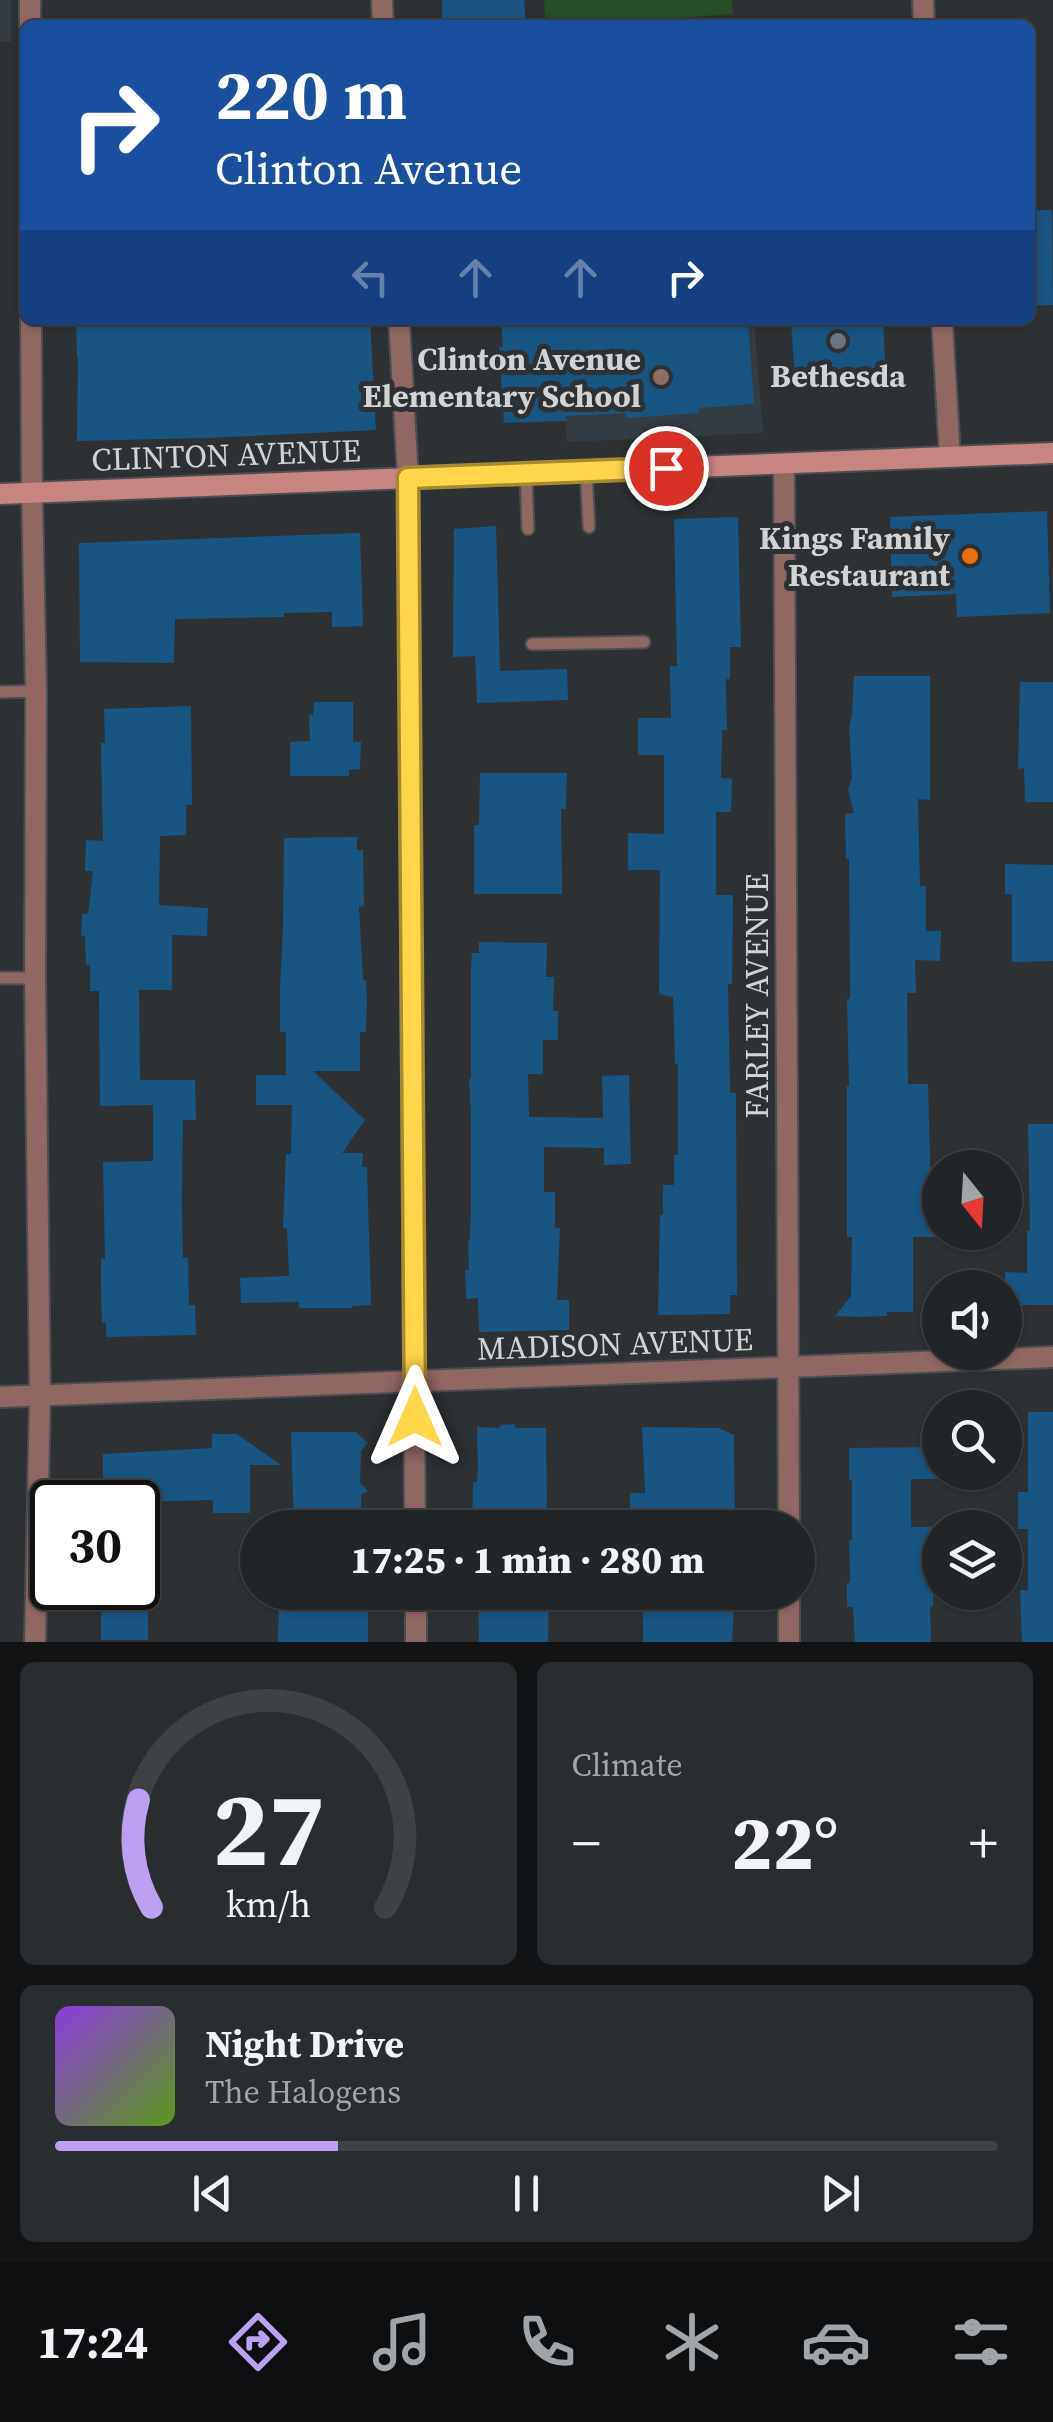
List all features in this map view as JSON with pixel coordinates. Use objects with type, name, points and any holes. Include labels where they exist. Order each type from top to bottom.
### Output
[{"type":"main road","name":"CLINTON AVENUE","points":[[0,494],[1053,453]]},
{"type":"street","points":[[31,325],[40,1395],[35,1642]]},
{"type":"street","points":[[399,325],[408,478],[416,1510]]},
{"type":"street","points":[[942,325],[950,457]]},
{"type":"street","name":"FARLEY AVENUE","points":[[784,464],[789,1510]]},
{"type":"street","name":"MADISON AVENUE","points":[[0,1397],[1053,1357]]},
{"type":"street","points":[[416,1610],[416,1642]]},
{"type":"street","points":[[789,1610],[789,1642]]},
{"type":"lane","points":[[586,471],[589,527]]},
{"type":"lane","points":[[526,474],[528,529]]},
{"type":"lane","points":[[532,644],[644,642]]},
{"type":"lane","points":[[0,692],[36,691]]},
{"type":"lane","points":[[0,978],[36,978]]},
{"type":"shaded area","points":[[0,0],[11,0],[11,42],[0,42]]},
{"type":"shaded area","name":"Clinton Avenue Elementary School","points":[[558,325],[754,325],[763,433],[567,442]]},
{"type":"green space","points":[[544,0],[732,0],[733,14],[651,20],[546,20]]},
{"type":"building","points":[[442,0],[524,0],[526,20],[442,20]]},
{"type":"building","points":[[1035,210],[1052,210],[1053,305],[1035,306]]},
{"type":"building","points":[[76,325],[370,325],[376,430],[77,441]]},
{"type":"building","name":"Clinton Avenue Elementary School","points":[[501,325],[748,325],[754,404],[699,408],[699,413],[627,418],[626,413],[566,416],[567,421],[504,423],[499,347],[503,347]]},
{"type":"building","name":"Bethesda","points":[[791,325],[883,325],[886,375],[795,381]]},
{"type":"building","name":"Kings Family Restaurant","points":[[1047,511],[1050,613],[957,617],[956,594],[892,597],[890,517]]},
{"type":"building","points":[[738,517],[741,647],[730,647],[727,730],[722,730],[721,778],[732,779],[731,812],[716,812],[716,895],[733,895],[732,984],[728,984],[730,1093],[736,1093],[737,1295],[730,1295],[730,1314],[658,1315],[663,1185],[674,1185],[674,1155],[678,1155],[678,1064],[673,997],[659,994],[660,870],[628,870],[628,833],[664,834],[664,755],[638,755],[638,718],[671,718],[670,666],[677,666],[674,519]]},
{"type":"building","points":[[496,526],[500,671],[567,669],[568,700],[477,703],[475,656],[453,657],[454,529]]},
{"type":"building","points":[[360,533],[363,626],[332,627],[332,612],[175,619],[174,663],[80,662],[79,543]]},
{"type":"building","points":[[854,676],[930,676],[930,800],[918,799],[920,886],[926,886],[926,931],[941,931],[940,961],[915,960],[916,993],[907,993],[908,1084],[928,1084],[930,1150],[922,1150],[922,1237],[913,1237],[913,1312],[860,1317],[835,1316],[851,1296],[852,1237],[847,1237],[849,859],[845,814],[854,813],[848,789],[852,778]]},
{"type":"building","points":[[1020,682],[1053,682],[1053,802],[1025,802],[1024,768],[1018,769]]},
{"type":"building","points":[[314,702],[353,702],[353,742],[361,742],[360,769],[349,770],[349,776],[290,776],[290,742],[310,741],[309,715],[313,715]]},
{"type":"building","points":[[191,706],[192,805],[186,805],[186,835],[160,836],[159,905],[208,908],[207,936],[172,935],[172,990],[139,990],[140,1080],[195,1080],[196,1120],[183,1120],[182,1203],[183,1258],[188,1258],[189,1305],[195,1305],[196,1335],[106,1337],[101,1285],[101,1259],[105,1259],[103,1162],[153,1161],[153,1105],[100,1106],[99,991],[90,991],[90,965],[86,965],[85,936],[81,936],[82,914],[88,914],[93,871],[85,871],[86,840],[103,841],[104,709]]},
{"type":"building","points":[[480,773],[567,773],[566,809],[561,809],[562,894],[474,894],[474,825],[479,825]]},
{"type":"building","points":[[357,837],[357,850],[363,850],[364,906],[359,907],[367,1001],[366,1032],[360,1032],[360,1071],[313,1071],[365,1120],[342,1153],[363,1153],[362,1167],[367,1167],[371,1305],[299,1308],[299,1302],[241,1303],[240,1278],[289,1276],[287,1228],[283,1228],[292,1105],[256,1105],[256,1075],[286,1075],[286,1032],[280,1032],[284,838]]},
{"type":"building","points":[[1005,864],[1053,865],[1053,961],[1012,962],[1012,894],[1005,894]]},
{"type":"building","points":[[479,942],[547,943],[546,977],[554,977],[553,1011],[558,1011],[558,1040],[543,1040],[543,1074],[528,1074],[529,1117],[603,1118],[602,1076],[629,1075],[631,1164],[604,1165],[604,1148],[544,1147],[544,1192],[555,1192],[555,1228],[560,1228],[557,1300],[569,1300],[569,1330],[479,1332],[478,1298],[466,1299],[471,1207],[471,967],[472,953],[479,953]]},
{"type":"building","points":[[1028,1124],[1053,1124],[1053,1305],[1022,1305],[1022,1273],[1027,1273]]},
{"type":"building","points":[[1028,1412],[1053,1412],[1053,1642],[1022,1642],[1022,1590],[1028,1590],[1028,1529],[1022,1529],[1018,1492],[1028,1492]]},
{"type":"building","points":[[477,1427],[546,1428],[547,1510],[472,1510],[473,1482],[477,1482],[478,1471]]},
{"type":"building","points":[[642,1427],[719,1428],[734,1435],[735,1510],[630,1510],[630,1493],[645,1493]]},
{"type":"building","points":[[291,1432],[356,1432],[368,1443],[361,1451],[360,1483],[368,1491],[361,1495],[361,1510],[293,1510]]},
{"type":"building","points":[[212,1434],[237,1434],[281,1465],[250,1465],[250,1510],[213,1513],[213,1500],[160,1501],[160,1480],[103,1480],[103,1454],[212,1448]]},
{"type":"building","points":[[922,1447],[922,1479],[911,1479],[911,1527],[922,1527],[922,1610],[930,1610],[931,1642],[855,1642],[853,1607],[847,1607],[852,1540],[849,1448]]},
{"type":"building","points":[[101,1610],[148,1610],[148,1640],[101,1640]]},
{"type":"building","points":[[279,1610],[368,1610],[368,1642],[278,1642]]},
{"type":"building","points":[[478,1610],[549,1610],[548,1642],[479,1642]]},
{"type":"building","points":[[643,1610],[734,1610],[732,1642],[643,1642]]},
{"type":"place","name":"Bethesda","points":[[838,341]]},
{"type":"place","name":"Clinton Avenue Elementary School","points":[[661,377]]},
{"type":"place","name":"Kings Family Restaurant","points":[[970,556]]},
{"type":"route","points":[[415,1417],[408,478],[666,468]]}]
